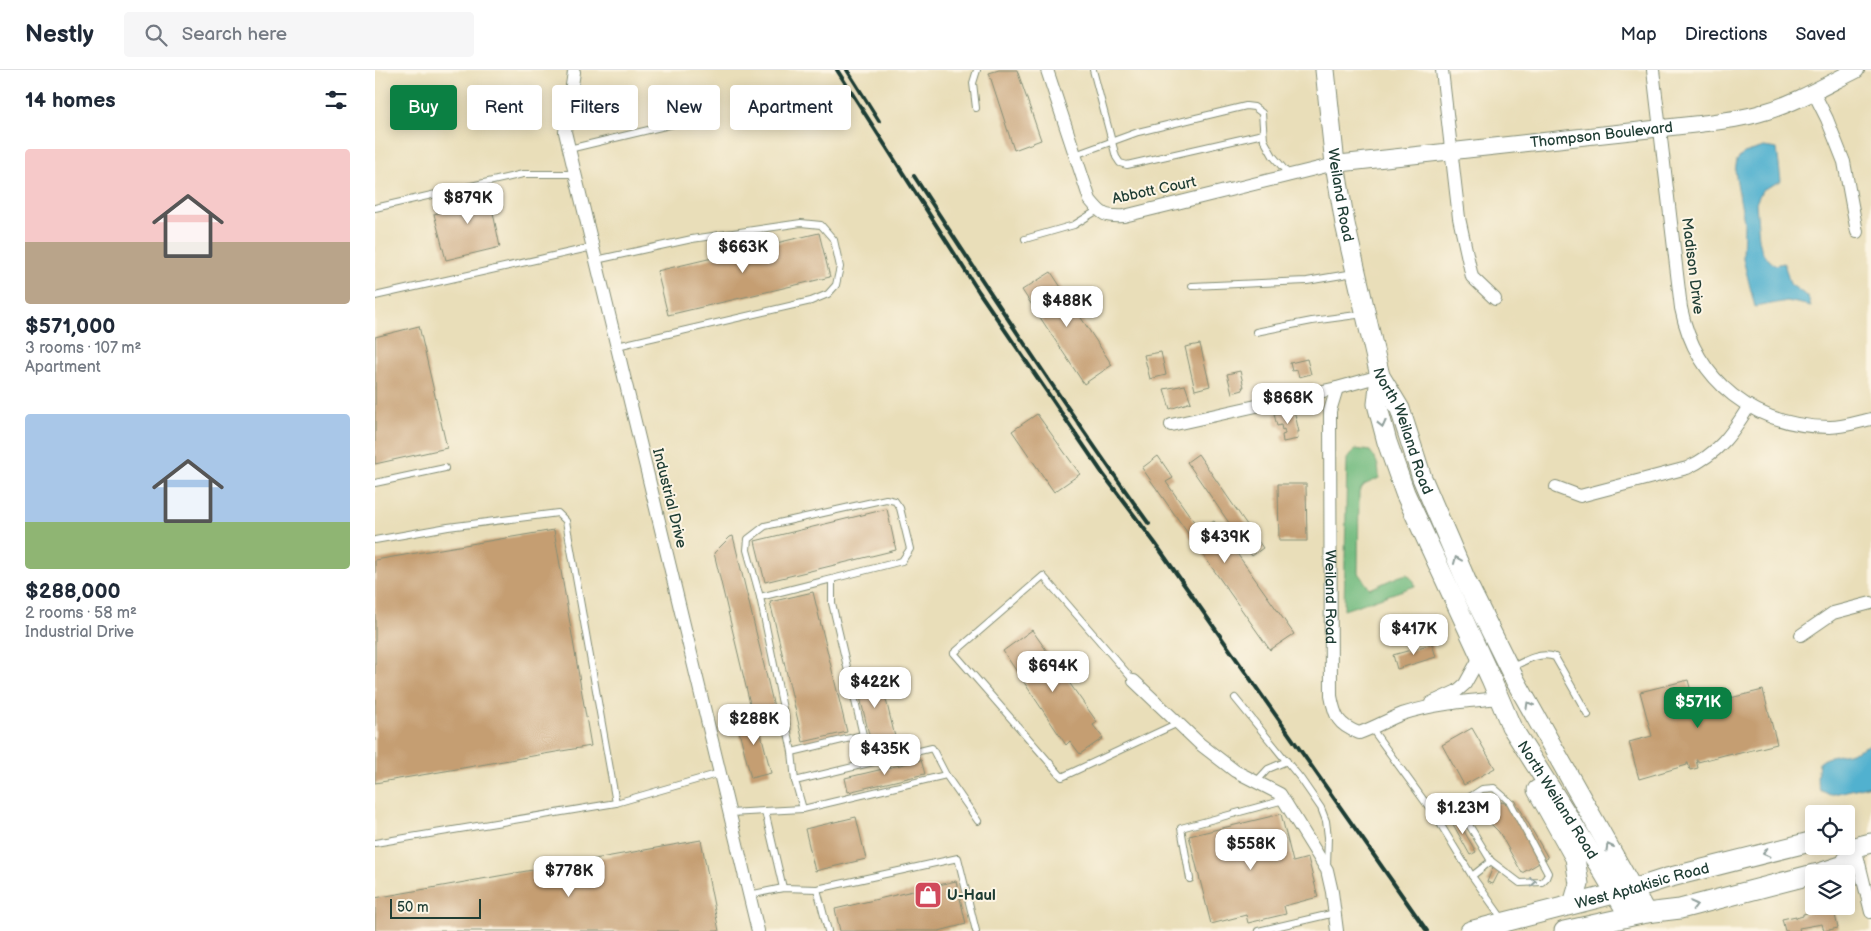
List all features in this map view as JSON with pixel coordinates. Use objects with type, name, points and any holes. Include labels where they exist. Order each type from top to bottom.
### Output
[{"type":"main road","name":"Weiland Road","points":[[1325,70],[1335,164],[1355,272],[1380,376]]},
{"type":"main road","name":"North Weiland Road","points":[[1380,376],[1377,404],[1387,442],[1405,493],[1481,657],[1500,674]]},
{"type":"main road","name":"North Weiland Road","points":[[1380,376],[1400,409],[1422,478],[1468,585],[1500,674],[1638,915]]},
{"type":"main road","name":"North Weiland Road","points":[[1500,674],[1499,698],[1511,726],[1625,891]]},
{"type":"main road","points":[[1499,698],[1502,724],[1575,858],[1579,884],[1573,904]]},
{"type":"main road","name":"West Aptakisic Road","points":[[1470,931],[1625,891],[1667,878],[1805,844]]},
{"type":"main road","name":"West Aptakisic Road","points":[[1845,865],[1857,844]]},
{"type":"main road","name":"West Aptakisic Road","points":[[1564,931],[1638,915],[1679,909],[1805,877]]},
{"type":"street","name":"Abbott Court","points":[[1047,70],[1090,200],[1100,213],[1111,217],[1124,216],[1335,164]]},
{"type":"street","points":[[1442,70],[1459,218],[1471,276],[1495,299]]},
{"type":"street","name":"Madison Drive","points":[[1653,70],[1681,308],[1685,326],[1699,356],[1719,383],[1735,397],[1779,421],[1806,426],[1831,427],[1871,419]]},
{"type":"street","name":"Thompson Boulevard","points":[[1335,164],[1699,124],[1765,112],[1788,104],[1856,70]]},
{"type":"street","name":"Industrial Drive","points":[[574,72],[565,132],[758,931]]},
{"type":"street","points":[[1813,91],[1827,118],[1844,162],[1857,232]]},
{"type":"street","points":[[1171,425],[1337,388],[1380,376]]},
{"type":"street","name":"Weiland Road","points":[[1337,388],[1330,411],[1331,696],[1334,712],[1341,724],[1359,733],[1372,729],[1457,691],[1465,684],[1481,657]]},
{"type":"street","points":[[1556,487],[1580,496],[1687,468],[1703,461],[1717,450],[1730,436],[1749,406]]},
{"type":"street","points":[[1801,635],[1833,613],[1871,603]]},
{"type":"street","points":[[1134,681],[1200,744],[1235,771],[1280,794],[1327,870],[1337,931]]},
{"type":"street","name":"Weiland Road","points":[[1415,710],[1499,698]]},
{"type":"street","points":[[1857,844],[1871,912]]},
{"type":"lane","points":[[976,108],[973,83],[977,70]]},
{"type":"lane","points":[[1093,70],[1111,142],[1120,163],[1127,165],[1263,134]]},
{"type":"lane","points":[[1075,155],[1138,132],[1246,106],[1254,107],[1262,113],[1264,140],[1273,156],[1289,175]]},
{"type":"lane","points":[[569,149],[648,130]]},
{"type":"lane","points":[[375,208],[523,174],[575,174]]},
{"type":"lane","points":[[1025,239],[1074,225],[1098,210]]},
{"type":"lane","points":[[375,296],[595,254],[801,224],[821,225],[834,240],[840,267],[836,285],[828,294],[811,301],[617,346]]},
{"type":"lane","points":[[1192,286],[1307,281],[1355,272]]},
{"type":"lane","points":[[1256,332],[1312,321],[1365,314]]},
{"type":"lane","points":[[375,483],[445,468]]},
{"type":"lane","points":[[760,597],[902,561],[910,549],[900,508],[895,501],[885,499],[765,526],[748,539],[747,550],[760,597],[792,752],[795,780],[803,809]]},
{"type":"lane","points":[[375,540],[447,527],[557,513],[566,520],[616,803]]},
{"type":"lane","points":[[1134,681],[1043,576],[954,653],[1061,777],[1178,723]]},
{"type":"lane","points":[[792,752],[863,735],[835,620],[832,603],[832,579]]},
{"type":"lane","points":[[1500,674],[1526,659],[1548,654],[1555,657],[1588,715]]},
{"type":"lane","points":[[1235,698],[1287,761],[1321,808],[1326,821],[1328,837],[1327,870]]},
{"type":"lane","points":[[1372,729],[1436,816],[1472,876],[1505,922]]},
{"type":"lane","points":[[795,780],[933,748],[946,775],[978,821]]},
{"type":"lane","points":[[1257,782],[1268,770],[1287,761]]},
{"type":"lane","points":[[375,844],[616,803],[720,773]]},
{"type":"lane","points":[[729,813],[803,809],[946,775]]},
{"type":"lane","points":[[1436,816],[1482,789],[1493,788],[1510,802],[1548,873],[1546,878],[1542,882],[1520,883],[1491,861],[1457,805]]},
{"type":"lane","points":[[1190,879],[1181,828],[1284,800]]},
{"type":"lane","points":[[765,811],[783,888]]},
{"type":"lane","points":[[749,895],[783,888],[817,889],[958,858],[975,931]]},
{"type":"lane","points":[[1472,876],[1491,861]]},
{"type":"lane","points":[[817,889],[828,931]]},
{"type":"lane","points":[[1259,931],[1335,913]]},
{"type":"green space","points":[[1355,449],[1370,451],[1377,463],[1379,474],[1379,478],[1364,485],[1359,492],[1358,573],[1370,589],[1407,574],[1414,581],[1415,586],[1344,610],[1347,459]]},
{"type":"water","points":[[1764,147],[1777,149],[1781,181],[1762,190],[1756,203],[1762,252],[1774,265],[1784,263],[1790,284],[1808,297],[1811,306],[1787,301],[1755,307],[1743,259],[1744,222],[1735,171],[1737,160],[1744,153]]},
{"type":"water","points":[[1871,744],[1871,785],[1830,795],[1820,790],[1817,779],[1819,763],[1826,758],[1856,751]]},
{"type":"building","points":[[999,70],[1017,70],[1041,140],[1014,150],[989,73]]},
{"type":"building","points":[[488,188],[500,247],[446,260],[434,214],[453,209],[451,197]]},
{"type":"building","points":[[819,233],[830,277],[668,315],[657,271]]},
{"type":"building","points":[[1051,272],[1112,365],[1084,384],[1022,290]]},
{"type":"building","points":[[419,326],[447,448],[375,464],[375,337]]},
{"type":"building","points":[[1200,344],[1210,386],[1195,390],[1185,347]]},
{"type":"building","points":[[1161,352],[1166,375],[1150,379],[1144,355]]},
{"type":"building","points":[[1307,359],[1311,374],[1299,377],[1297,370],[1292,371],[1290,363]]},
{"type":"building","points":[[1240,371],[1243,390],[1232,393],[1227,374]]},
{"type":"building","points":[[1185,385],[1191,402],[1170,409],[1164,389]]},
{"type":"building","points":[[1290,408],[1291,411],[1294,410],[1299,432],[1297,432],[1298,439],[1283,442],[1282,435],[1285,434],[1284,429],[1282,430],[1281,425],[1277,426],[1274,414],[1287,411]]},
{"type":"building","points":[[1037,414],[1080,474],[1054,492],[1012,431]]},
{"type":"building","points":[[1198,454],[1263,548],[1252,556],[1187,462]]},
{"type":"building","points":[[1158,456],[1173,478],[1166,482],[1200,530],[1214,521],[1294,634],[1270,650],[1142,468]]},
{"type":"building","points":[[1278,484],[1306,484],[1307,541],[1279,541]]},
{"type":"building","points":[[887,509],[896,550],[765,582],[755,541]]},
{"type":"building","points":[[554,530],[591,746],[375,783],[375,560]]},
{"type":"building","points":[[733,536],[774,707],[752,712],[714,553]]},
{"type":"building","points":[[813,592],[847,732],[803,742],[770,602]]},
{"type":"building","points":[[1430,624],[1436,637],[1427,641],[1421,628]]},
{"type":"building","points":[[1032,630],[1097,722],[1093,725],[1103,738],[1080,754],[1070,741],[1066,745],[1003,651]]},
{"type":"building","points":[[1432,644],[1436,657],[1397,669],[1393,655]]},
{"type":"building","points":[[854,672],[881,679],[896,741],[872,747]]},
{"type":"building","points":[[1688,680],[1696,710],[1719,704],[1718,701],[1763,690],[1777,744],[1698,762],[1696,760],[1698,768],[1690,770],[1687,763],[1687,765],[1639,779],[1629,742],[1652,736],[1640,692]]},
{"type":"building","points":[[756,714],[771,773],[751,778],[736,719]]},
{"type":"building","points":[[1472,728],[1495,768],[1464,785],[1442,745]]},
{"type":"building","points":[[921,760],[925,774],[848,792],[845,778]]},
{"type":"building","points":[[1515,800],[1548,858],[1522,873],[1499,832],[1489,822],[1487,815],[1489,809],[1494,804],[1502,802],[1507,804]]},
{"type":"building","points":[[1281,814],[1293,862],[1308,858],[1318,897],[1284,906],[1286,914],[1248,923],[1246,915],[1211,924],[1189,836]]},
{"type":"building","points":[[1454,814],[1476,852],[1470,855],[1449,817]]},
{"type":"building","points":[[856,817],[866,859],[815,871],[805,829]]},
{"type":"building","points":[[701,840],[719,931],[375,931],[375,898]]},
{"type":"building","points":[[1493,867],[1500,870],[1493,884],[1487,882]]},
{"type":"building","name":"U-Haul","points":[[956,881],[966,924],[939,931],[840,931],[835,909]]},
{"type":"building","points":[[1803,914],[1835,915],[1838,928],[1824,931],[1822,924],[1799,928],[1800,931],[1785,931],[1782,919],[1796,916],[1796,918],[1803,916]]},
{"type":"railway","points":[[837,70],[979,292],[1103,474],[1155,543],[1427,931]]},
{"type":"railway","points":[[847,70],[879,121]]},
{"type":"railway","points":[[914,176],[1029,351],[1149,524]]},
{"type":"place","name":"U-Haul","points":[[928,895]]}]
